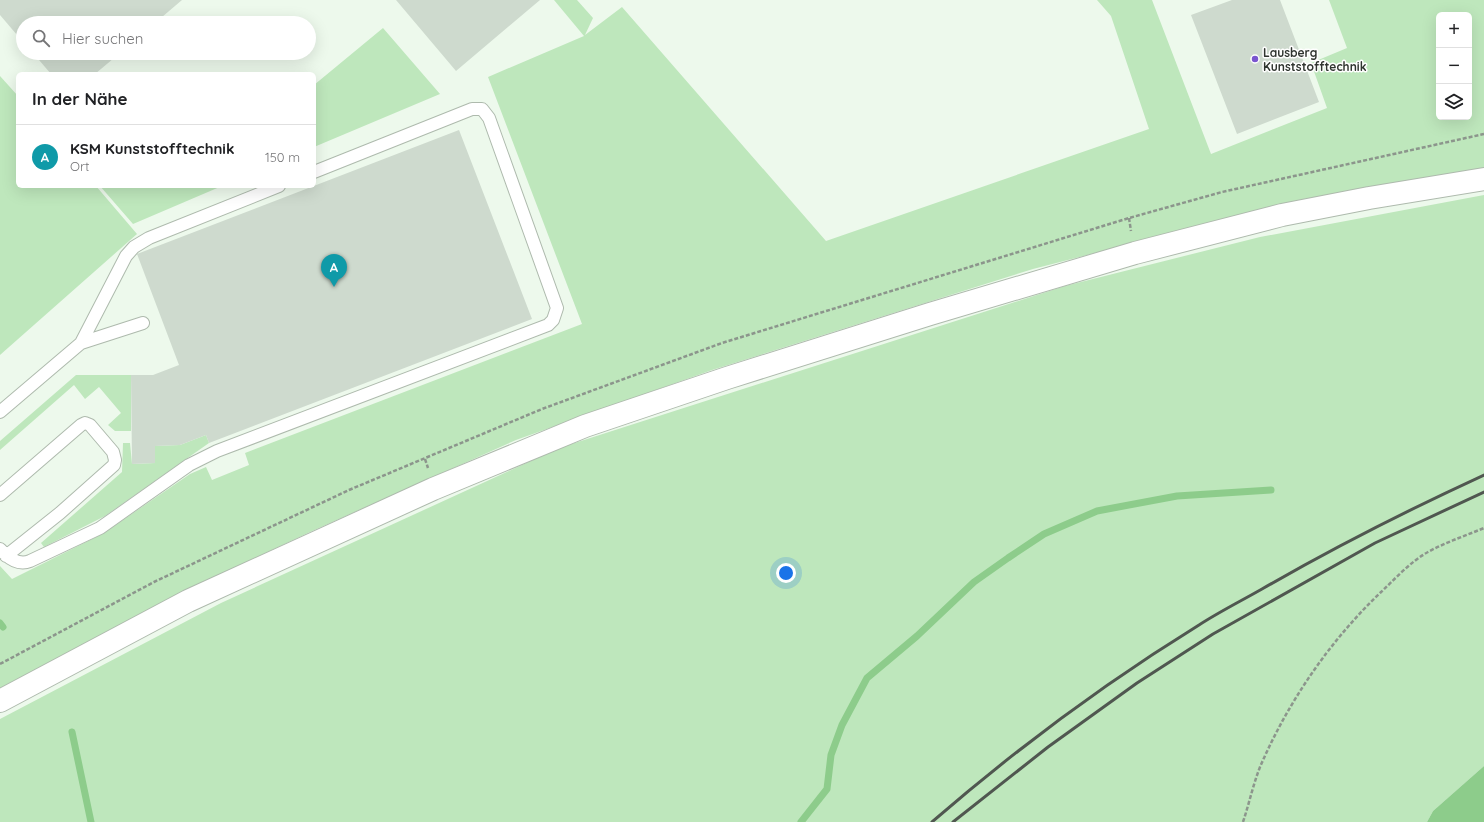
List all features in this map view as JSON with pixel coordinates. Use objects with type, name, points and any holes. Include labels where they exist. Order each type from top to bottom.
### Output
[{"type":"main road","points":[[0,701],[188,601],[433,489],[585,426],[727,378],[923,316],[1136,253],[1282,215],[1369,198],[1484,179]]},
{"type":"lane","points":[[0,495],[85,423],[94,430],[115,457],[114,465],[60,513],[3,553],[20,563],[30,561],[100,528],[189,465],[217,451],[548,325],[553,320],[557,308],[489,118],[482,109],[472,109],[316,171]]},
{"type":"lane","points":[[0,412],[81,343],[126,256],[134,247],[149,238],[274,188]]},
{"type":"lane","points":[[81,343],[143,323]]},
{"type":"path","points":[[1243,822],[1260,768],[1281,722],[1306,681],[1363,609],[1410,565],[1428,552],[1484,528]]},
{"type":"shaded area","points":[[554,0],[577,0],[593,18],[585,35],[622,7],[826,241],[1149,129],[1111,16],[1097,0],[1152,0],[1211,154],[1327,108],[1311,63],[1347,48],[1329,0],[1484,0],[1484,168],[1304,199],[1033,269],[712,370],[516,440],[310,532],[200,584],[0,689],[0,566],[12,579],[104,533],[190,474],[206,467],[212,480],[249,465],[245,453],[582,324],[488,77],[584,36]]},
{"type":"shaded area","points":[[383,28],[440,94],[316,146],[316,83]]},
{"type":"shaded area","points":[[0,76],[16,94],[16,188],[98,188],[137,234],[0,355]]},
{"type":"shaded area","points":[[102,188],[217,188],[133,224]]},
{"type":"shaded area","points":[[1484,195],[1484,766],[1433,811],[1427,822],[0,822],[0,719],[221,603],[559,448],[1065,286],[1260,237]]},
{"type":"shaded area","points":[[76,375],[131,375],[131,431],[115,431],[108,425],[121,413],[99,387],[85,399],[74,385],[0,450],[0,441]]},
{"type":"shaded area","points":[[206,435],[209,443],[105,516],[44,547],[41,543],[122,472],[123,443],[130,443],[132,464],[155,463],[155,446],[180,445]]},
{"type":"shaded area","points":[[1484,766],[1484,822],[1427,822],[1433,811]]},
{"type":"building","points":[[0,0],[182,0],[163,16],[16,16],[16,34],[0,15]]},
{"type":"building","points":[[396,0],[540,0],[456,71]]},
{"type":"building","name":"Lausberg Kunststofftechnik","points":[[1232,0],[1280,0],[1319,102],[1237,134],[1191,15]]},
{"type":"building","points":[[39,60],[112,60],[97,72],[49,72]]},
{"type":"building","points":[[459,130],[532,319],[209,443],[206,435],[180,445],[155,446],[155,463],[132,464],[131,375],[153,375],[179,365],[137,254],[308,188],[316,188],[316,185]]},
{"type":"waterway","points":[[801,822],[827,789],[831,755],[842,725],[867,678],[917,636],[974,582],[1044,534],[1097,511],[1177,496],[1271,490]]},
{"type":"waterway","points":[[0,623],[3,627]]},
{"type":"waterway","points":[[72,732],[91,822]]},
{"type":"railway","points":[[932,822],[963,795],[1061,718],[1164,647],[1222,611],[1289,573],[1400,515],[1484,475]]},
{"type":"railway","points":[[953,822],[1048,747],[1137,683],[1213,634],[1375,543],[1484,492]]},
{"type":"place","name":"Lausberg Kunststofftechnik","points":[[1255,59]]},
{"type":"place","name":"KSM Kunststofftechnik","points":[[334,287]]}]
